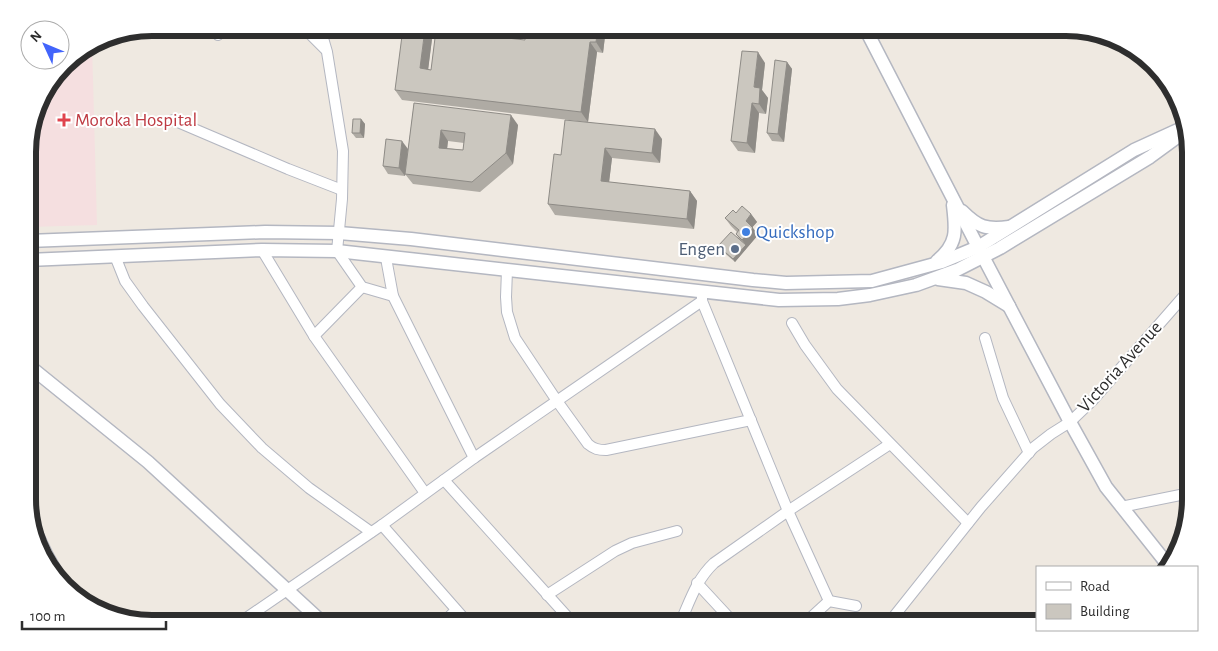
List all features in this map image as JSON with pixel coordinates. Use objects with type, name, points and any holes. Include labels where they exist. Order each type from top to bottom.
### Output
[{"type":"street","points":[[312,36],[327,52]]},
{"type":"street","points":[[322,36],[327,52],[343,151],[337,251],[362,287],[393,296]]},
{"type":"street","points":[[869,36],[1070,422],[1106,487],[1164,560]]},
{"type":"street","points":[[173,120],[342,190]]},
{"type":"street","points":[[36,260],[262,250],[337,251],[386,258],[507,270],[702,296],[779,300],[838,299],[870,295],[916,284],[957,270],[1014,226],[1134,150],[1180,131]]},
{"type":"street","points":[[36,241],[265,232],[339,233],[411,239],[786,283],[872,281],[1000,248],[1150,156],[1180,133]]},
{"type":"street","points":[[954,201],[975,222],[985,228],[993,229],[1014,226]]},
{"type":"street","points":[[933,264],[947,253],[954,240],[954,201]]},
{"type":"street","points":[[262,250],[314,336],[425,493]]},
{"type":"street","points":[[115,256],[126,281],[143,306],[220,404],[262,448],[302,482],[371,532]]},
{"type":"street","points":[[386,258],[393,296],[474,458]]},
{"type":"street","points":[[507,270],[507,312],[515,338],[588,444],[597,450],[606,450],[751,420]]},
{"type":"street","points":[[934,278],[966,283],[986,292],[1011,308]]},
{"type":"street","points":[[314,336],[362,287]]},
{"type":"street","points":[[252,615],[557,401],[702,296]]},
{"type":"street","points":[[702,296],[788,511],[829,601]]},
{"type":"street","name":"Victoria Avenue","points":[[895,615],[968,523],[1029,453],[1051,434],[1070,422],[1092,401],[1182,299]]},
{"type":"street","points":[[792,323],[805,346],[837,388],[968,523]]},
{"type":"street","points":[[985,338],[1003,398],[1029,453]]},
{"type":"street","points":[[36,371],[148,462],[312,615]]},
{"type":"street","points":[[683,615],[697,583],[704,572],[714,563],[788,511],[890,444]]},
{"type":"street","points":[[444,480],[566,615]]},
{"type":"street","points":[[1122,507],[1182,495]]},
{"type":"street","points":[[382,525],[461,615]]},
{"type":"street","points":[[547,595],[615,551],[632,543],[677,531]]},
{"type":"street","points":[[697,583],[727,615]]},
{"type":"street","points":[[829,601],[856,606]]},
{"type":"street","points":[[814,615],[829,601]]},
{"type":"street","points":[[451,615],[456,610]]},
{"type":"shaded area","name":"Moroka Hospital","points":[[92,53],[97,225],[36,227],[36,144],[42,115],[60,82],[76,65]]},
{"type":"building","points":[[402,36],[424,36],[420,68],[431,70],[435,36],[489,36],[525,40],[525,36],[597,36],[596,42],[590,42],[581,112],[395,90]]},
{"type":"building","points":[[742,51],[758,52],[754,87],[760,88],[759,104],[752,103],[747,143],[731,141]]},
{"type":"building","points":[[775,60],[787,62],[778,134],[767,133]]},
{"type":"building","points":[[414,103],[511,115],[506,153],[472,182],[405,174]],"holes":[[[441,130],[465,133],[463,150],[439,148]]]},
{"type":"building","points":[[353,119],[361,119],[360,133],[352,133]]},
{"type":"building","points":[[565,120],[655,129],[652,153],[605,148],[601,181],[690,191],[687,219],[548,204],[554,154],[561,155]]},
{"type":"building","points":[[386,139],[402,141],[399,168],[383,166]]},
{"type":"building","points":[[742,206],[751,214],[746,221],[753,228],[742,240],[736,234],[739,230],[725,218],[733,210],[736,213]]},
{"type":"building","points":[[731,232],[746,245],[733,259],[718,246]]},
{"type":"place","name":"Moroka Hospital","points":[[64,120]]},
{"type":"place","name":"Quickshop","points":[[746,232]]},
{"type":"place","name":"Engen","points":[[735,249]]}]
